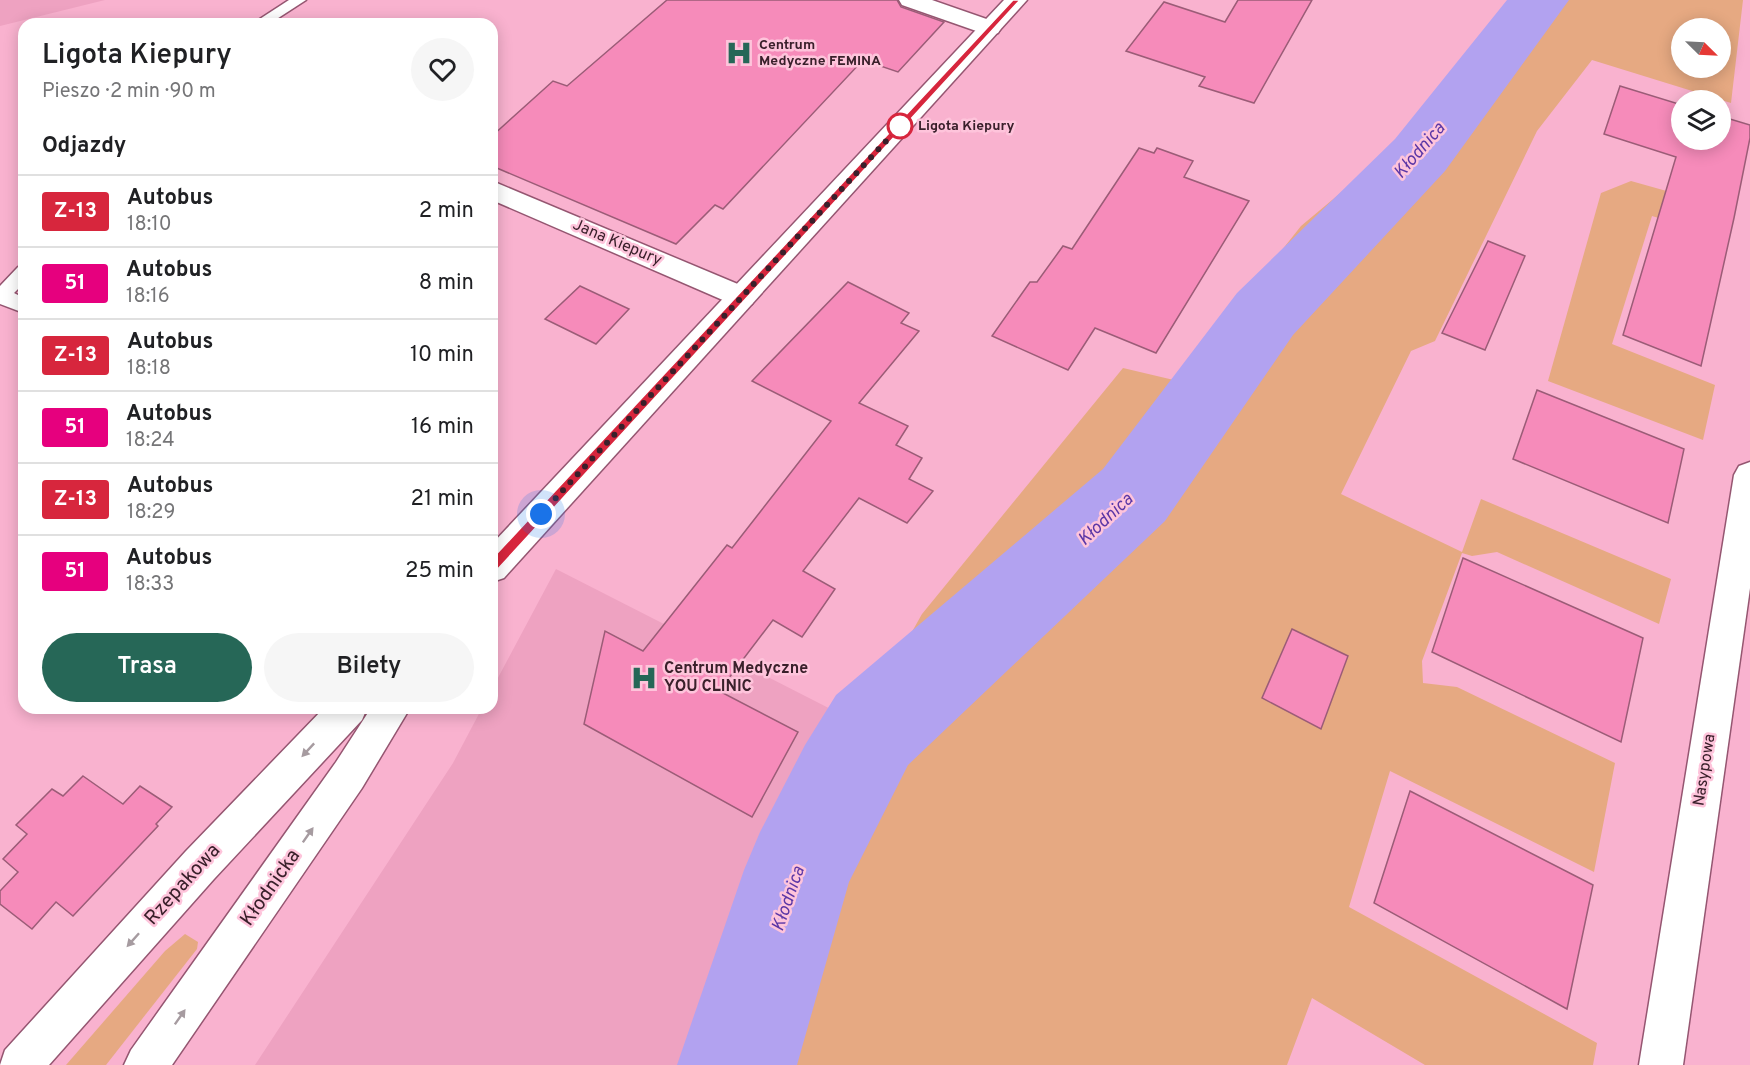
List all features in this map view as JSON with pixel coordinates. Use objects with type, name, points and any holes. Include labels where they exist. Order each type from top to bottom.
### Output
[{"type":"street","points":[[909,0],[990,28]]},
{"type":"street","points":[[498,561],[1016,0]]},
{"type":"street","name":"Jana Kiepury","points":[[498,193],[742,297]]},
{"type":"street","name":"Nasypowa","points":[[1661,1065],[1750,475]]},
{"type":"street","name":"Rzepakowa","points":[[20,1065],[200,865],[343,714]]},
{"type":"street","name":"Kłodnicka","points":[[146,1065],[343,785],[388,714]]},
{"type":"lane","points":[[269,18],[299,0]]},
{"type":"lane","points":[[18,278],[1,296],[18,303]]},
{"type":"shaded area","points":[[0,0],[105,0],[32,18],[18,18],[18,22],[0,26]]},
{"type":"shaded area","points":[[1519,0],[1743,0],[1731,103],[1731,90],[1689,90],[1592,60],[1537,131],[1435,341],[1411,351],[1341,494],[1462,552],[1481,499],[1671,579],[1659,624],[1497,552],[1472,556],[1462,553],[1422,661],[1423,683],[1457,687],[1615,763],[1594,872],[1390,771],[1349,907],[1597,1043],[1593,1065],[1425,1065],[1312,998],[1287,1065],[706,1065],[791,846],[922,614],[1123,368],[1178,381],[1301,226],[1424,123],[1475,49],[1506,21]]},
{"type":"shaded area","points":[[1631,181],[1734,210],[1726,239],[1652,216],[1612,344],[1715,385],[1703,440],[1548,381],[1601,193]]},
{"type":"shaded area","points":[[556,569],[860,724],[791,846],[706,1065],[255,1065],[453,763],[479,714],[498,714],[498,678]]},
{"type":"shaded area","points":[[185,934],[198,942],[197,949],[106,1065],[66,1065],[165,951]]},
{"type":"building","points":[[667,0],[897,0],[901,7],[944,22],[898,72],[863,60],[723,209],[715,205],[676,244],[498,169],[498,131],[553,81],[567,86]]},
{"type":"building","points":[[1238,0],[1312,0],[1254,103],[1199,86],[1205,77],[1126,51],[1164,2],[1225,22]]},
{"type":"building","points":[[1620,86],[1671,102],[1671,150],[1731,150],[1731,119],[1750,125],[1750,138],[1734,218],[1701,366],[1623,335],[1676,157],[1604,134]]},
{"type":"building","points":[[1139,148],[1154,153],[1157,148],[1193,161],[1184,177],[1249,201],[1156,353],[1095,328],[1068,370],[992,336],[1030,282],[1037,282],[1063,246],[1072,249]]},
{"type":"building","points":[[1488,241],[1525,256],[1485,350],[1442,333]]},
{"type":"building","points":[[848,282],[909,313],[901,323],[919,331],[859,403],[908,426],[896,445],[922,458],[909,479],[933,491],[907,523],[859,498],[803,571],[835,589],[802,637],[773,620],[719,691],[798,732],[752,817],[584,724],[605,631],[643,651],[727,545],[732,548],[831,421],[752,381]]},
{"type":"building","points":[[580,286],[629,309],[596,344],[545,319]]},
{"type":"building","points":[[1537,390],[1684,449],[1668,523],[1513,459]]},
{"type":"building","points":[[1463,558],[1643,638],[1621,742],[1432,652]]},
{"type":"building","points":[[1292,629],[1348,656],[1321,729],[1262,698]]},
{"type":"building","points":[[83,776],[123,804],[140,786],[172,807],[156,824],[158,826],[73,916],[56,902],[32,929],[0,904],[0,891],[18,872],[3,859],[27,834],[16,825],[52,789],[63,796]]},
{"type":"building","points":[[1410,791],[1593,885],[1567,1009],[1374,903]]},
{"type":"waterway","name":"Kłodnica","points":[[737,1065],[798,870],[842,782],[872,730],[1134,495],[1265,314],[1420,155],[1539,0]]},
{"type":"bus line","name":"Z-13","points":[[498,561],[1016,0]]},
{"type":"place","name":"Centrum Medyczne FEMINA","points":[[739,53]]},
{"type":"place","name":"Ligota Kiepury","points":[[900,126]]},
{"type":"place","name":"Centrum Medyczne YOU CLINIC","points":[[644,678]]},
{"type":"route","points":[[541,514],[900,126]]}]
